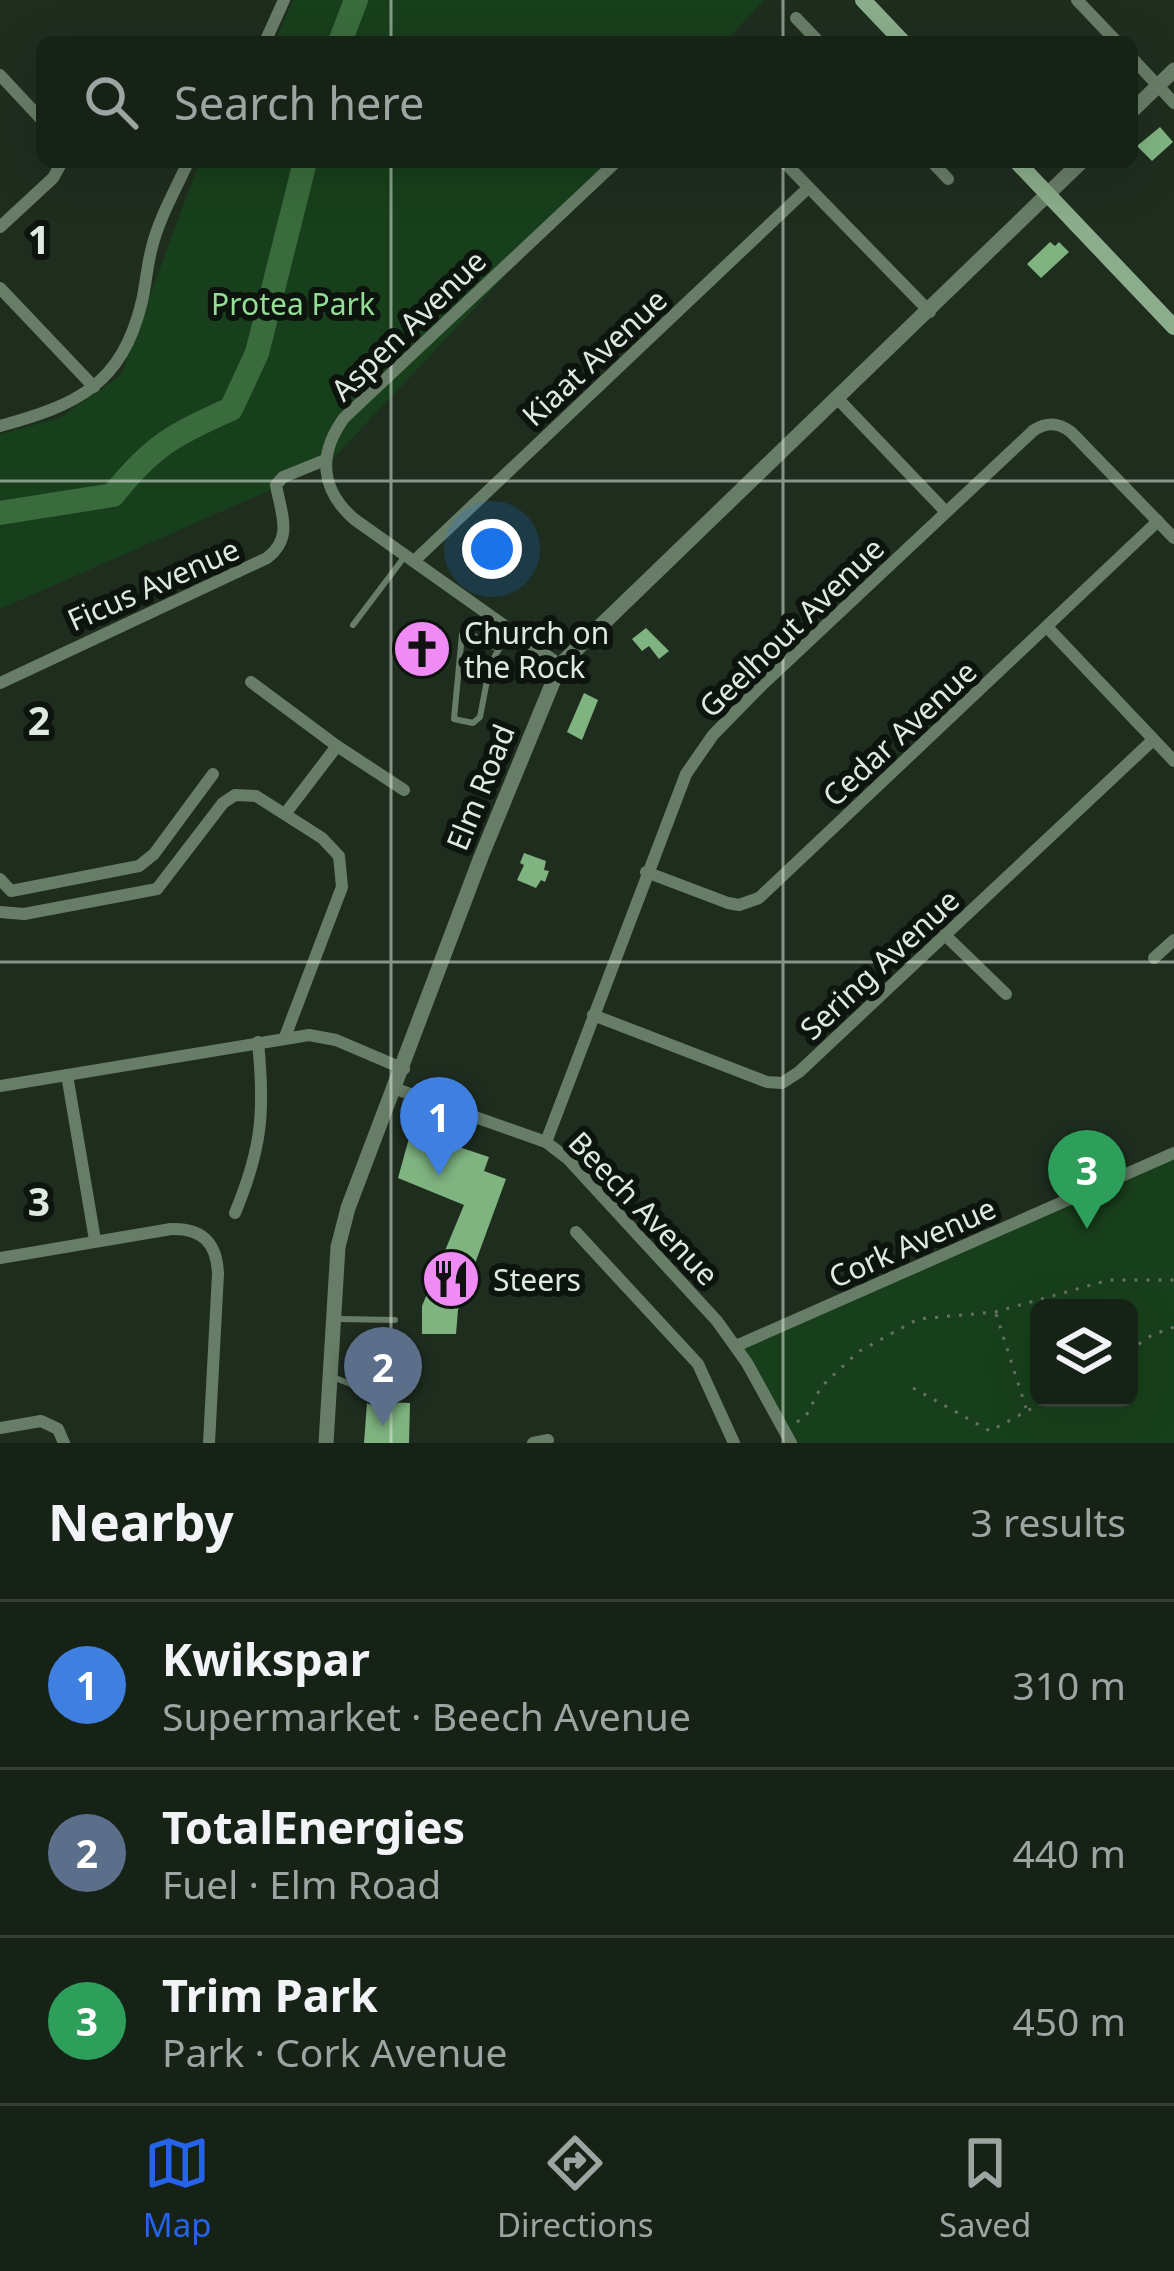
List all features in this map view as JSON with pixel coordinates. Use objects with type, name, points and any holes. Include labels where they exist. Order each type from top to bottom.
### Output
[{"type":"main road","points":[[863,0],[897,36]]},
{"type":"main road","points":[[1023,168],[1174,327]]},
{"type":"street","points":[[268,36],[284,0]]},
{"type":"street","points":[[1077,0],[1111,36]]},
{"type":"street","points":[[796,18],[813,36]]},
{"type":"street","points":[[1138,64],[1174,103]]},
{"type":"street","points":[[1138,105],[1174,70]]},
{"type":"street","points":[[0,75],[36,114]]},
{"type":"street","points":[[0,227],[59,168]]},
{"type":"street","points":[[0,426],[49,412],[113,371],[141,307],[152,244],[185,168]]},
{"type":"street","name":"Aspen Avenue","points":[[326,460],[344,418],[610,168]]},
{"type":"street","points":[[790,168],[929,312]]},
{"type":"street","points":[[938,168],[948,179]]},
{"type":"street","name":"Elm Road","points":[[326,1443],[332,1318],[343,1228],[481,857],[560,664],[1075,168]]},
{"type":"street","name":"Kiaat Avenue","points":[[410,558],[808,188]]},
{"type":"street","points":[[0,288],[94,387]]},
{"type":"street","points":[[838,399],[946,512]]},
{"type":"street","name":"Geelhout Avenue","points":[[546,1142],[686,774],[700,751],[763,684],[1034,430],[1063,426],[1174,538]]},
{"type":"street","points":[[326,460],[330,491],[339,506],[560,664]]},
{"type":"street","name":"Ficus Avenue","points":[[0,682],[267,558],[277,551],[285,533],[276,485],[283,477],[326,460]]},
{"type":"street","name":"Cedar Avenue","points":[[646,872],[728,903],[759,898],[1158,521]]},
{"type":"street","points":[[1047,627],[1174,761]]},
{"type":"street","points":[[251,682],[404,790]]},
{"type":"street","name":"Sering Avenue","points":[[593,1015],[766,1082],[782,1082],[799,1072],[1154,740]]},
{"type":"street","points":[[286,814],[337,746]]},
{"type":"street","points":[[0,879],[11,891],[139,866],[154,854],[213,774]]},
{"type":"street","points":[[0,912],[23,914],[157,889],[217,810],[235,795],[256,796],[334,849],[344,875],[285,1037]]},
{"type":"street","points":[[945,935],[1006,994]]},
{"type":"street","points":[[1154,958],[1174,940]]},
{"type":"street","points":[[0,1086],[285,1037],[325,1036],[404,1069]]},
{"type":"street","points":[[235,1213],[261,1136],[258,1042]]},
{"type":"street","points":[[67,1075],[94,1240]]},
{"type":"street","name":"Beech Avenue","points":[[396,1089],[546,1142],[568,1159],[634,1227],[736,1346],[787,1437]]},
{"type":"street","name":"Cork Avenue","points":[[736,1346],[1174,1153]]},
{"type":"street","points":[[0,1258],[185,1228],[208,1239],[218,1274],[209,1443]]},
{"type":"street","points":[[576,1232],[698,1364],[734,1443]]},
{"type":"street","points":[[0,1428],[40,1420],[58,1429],[64,1443]]},
{"type":"lane","points":[[353,625],[410,558]]},
{"type":"lane","points":[[499,649],[462,634],[454,719],[473,723],[480,717],[488,672],[510,629]]},
{"type":"lane","points":[[332,1318],[394,1320]]},
{"type":"lane","points":[[329,1375],[363,1389],[376,1402]]},
{"type":"path","points":[[787,1437],[806,1416],[821,1387],[858,1352],[918,1319],[995,1312],[1109,1280],[1174,1280]]},
{"type":"path","points":[[995,1312],[1027,1411]]},
{"type":"path","points":[[1138,1345],[1174,1327]]},
{"type":"path","points":[[913,1388],[990,1431],[1034,1407]]},
{"type":"green space","points":[[293,0],[764,0],[731,36],[278,36]]},
{"type":"green space","name":"Protea Park","points":[[197,168],[606,168],[327,465],[0,609],[0,434],[60,418],[121,375]]},
{"type":"green space","points":[[1174,1150],[1174,1443],[788,1443],[736,1348]]},
{"type":"building","points":[[1160,127],[1173,142],[1152,161],[1138,145]]},
{"type":"building","points":[[1050,242],[1055,246],[1059,242],[1069,252],[1041,278],[1027,264]]},
{"type":"building","points":[[646,628],[669,651],[659,659],[649,646],[642,651],[632,639]]},
{"type":"building","points":[[584,693],[598,700],[582,740],[567,732]]},
{"type":"building","points":[[524,853],[546,861],[545,882],[541,880],[536,888],[517,880]]},
{"type":"building","points":[[411,1131],[489,1157],[484,1171],[506,1179],[458,1310],[456,1334],[422,1334],[422,1306],[464,1205],[398,1178]]},
{"type":"building","points":[[383,1402],[410,1403],[409,1443],[364,1443],[367,1403],[377,1409]]},
{"type":"waterway","points":[[342,36],[356,0]]},
{"type":"waterway","points":[[0,513],[113,495],[165,443],[231,409],[257,353],[303,168]]},
{"type":"place","name":"Church on the Rock","points":[[422,649]]},
{"type":"place","name":"Kwikspar","points":[[439,1176]]},
{"type":"place","name":"Trim Park","points":[[1087,1229]]},
{"type":"place","name":"Steers","points":[[451,1279]]},
{"type":"place","name":"TotalEnergies","points":[[383,1426]]}]
